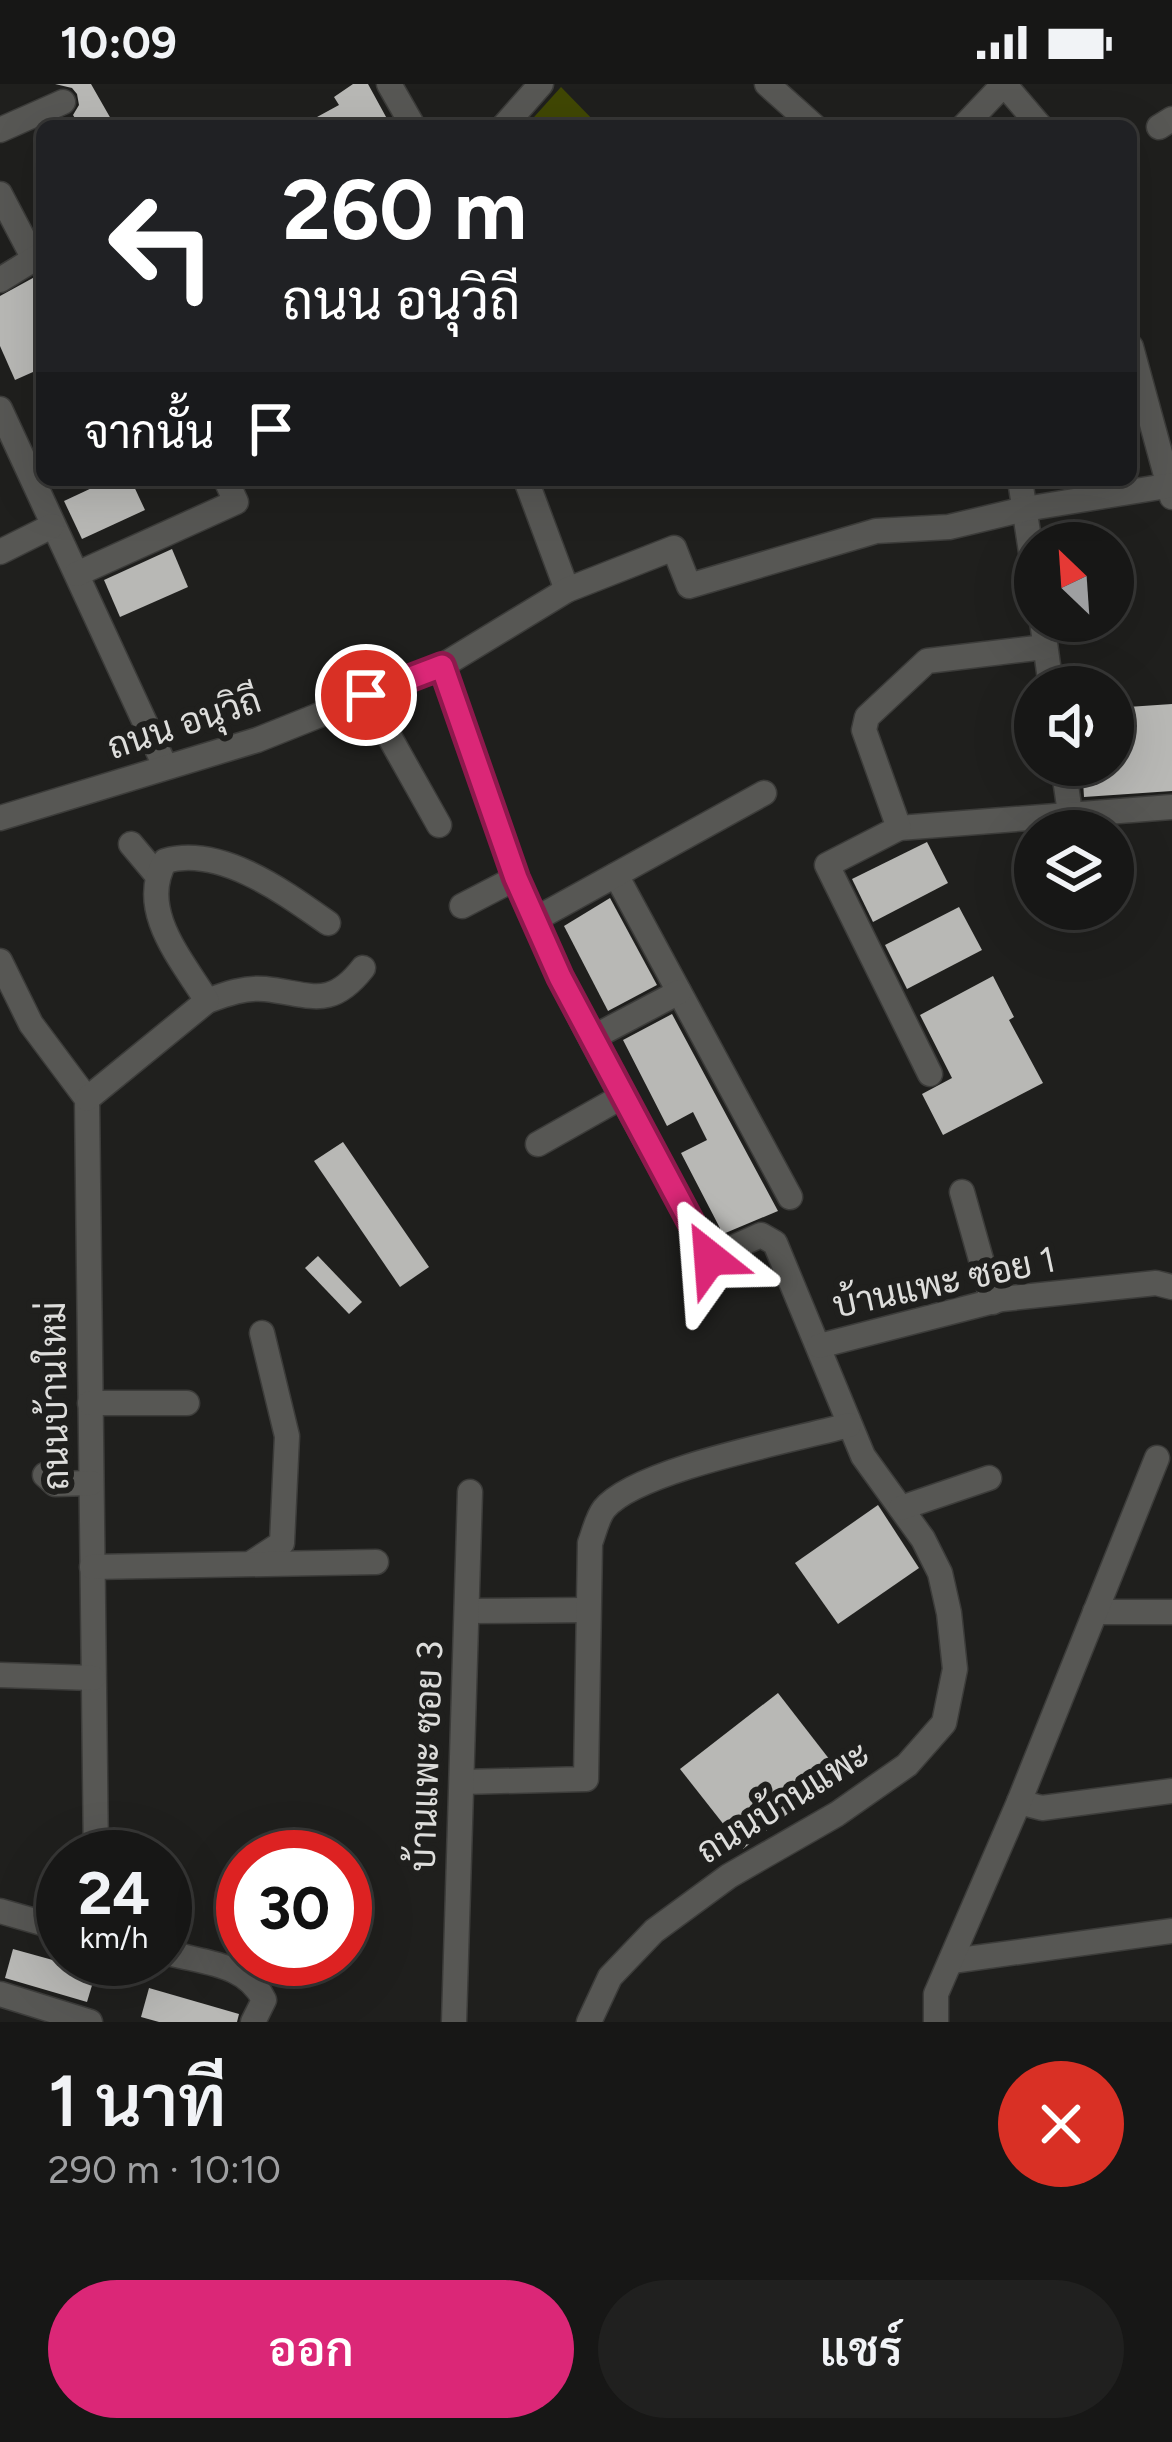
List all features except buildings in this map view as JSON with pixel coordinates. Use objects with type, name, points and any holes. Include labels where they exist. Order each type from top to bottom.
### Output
[{"type":"street","points":[[389,84],[407,120]]},
{"type":"street","points":[[509,120],[541,84]]},
{"type":"street","points":[[767,84],[803,120]]},
{"type":"street","points":[[970,120],[1004,84],[1035,120]]},
{"type":"street","points":[[0,130],[63,102]]},
{"type":"street","points":[[0,194],[36,253]]},
{"type":"street","points":[[0,280],[36,257]]},
{"type":"street","points":[[1137,367],[1172,497]]},
{"type":"street","points":[[0,409],[31,447]]},
{"type":"street","points":[[1025,509],[1172,485]]},
{"type":"street","points":[[41,486],[52,526],[165,766]]},
{"type":"street","points":[[77,574],[236,502],[229,486]]},
{"type":"street","points":[[528,486],[567,590]]},
{"type":"street","points":[[1021,486],[1027,522]]},
{"type":"street","name":"ถนน อนุวิถี","points":[[0,818],[257,740],[442,666],[567,590],[674,548],[688,586],[876,531],[949,527],[1025,509]]},
{"type":"street","points":[[0,552],[52,526]]},
{"type":"street","points":[[899,828],[864,730],[867,717],[927,661],[1014,641]]},
{"type":"street","points":[[442,666],[516,878],[623,1096],[538,1144]]},
{"type":"street","points":[[366,695],[439,825]]},
{"type":"street","points":[[534,920],[764,793]]},
{"type":"street","points":[[1121,810],[1172,807]]},
{"type":"street","points":[[930,1074],[827,865],[899,828],[1014,818]]},
{"type":"street","points":[[130,844],[157,875]]},
{"type":"street","points":[[207,1000],[157,918],[157,875],[165,861],[186,855],[262,878],[328,922]]},
{"type":"street","points":[[616,875],[790,1197]]},
{"type":"street","points":[[463,906],[516,878]]},
{"type":"street","points":[[0,961],[31,1024],[87,1099],[207,1000],[232,991],[263,989],[318,998],[347,988],[362,968]]},
{"type":"street","points":[[592,1038],[680,992]]},
{"type":"street","name":"ถนนบ้านแพะ","points":[[589,2022],[610,1977],[654,1931],[729,1876],[837,1814],[907,1765],[944,1723],[955,1669],[940,1573],[863,1456],[775,1243],[761,1235],[710,1258],[623,1096]]},
{"type":"street","name":"ถนนบ้านใหม่","points":[[87,1099],[96,1830]]},
{"type":"street","points":[[962,1192],[993,1302]]},
{"type":"street","name":"บ้านแพะ ซอย 1","points":[[819,1346],[993,1302],[1164,1285]]},
{"type":"street","points":[[252,1562],[282,1543],[289,1459],[286,1427],[262,1333]]},
{"type":"street","points":[[91,1403],[187,1403]]},
{"type":"street","points":[[462,1783],[586,1779],[586,1610],[590,1544],[602,1510],[626,1491],[660,1476],[850,1425]]},
{"type":"street","points":[[936,2022],[936,1994],[1157,1458]]},
{"type":"street","points":[[45,1475],[55,1484],[92,1483]]},
{"type":"street","points":[[901,1508],[989,1478]]},
{"type":"street","name":"บ้านแพะ ซอย 3","points":[[454,2022],[470,1492]]},
{"type":"street","points":[[92,1567],[376,1562]]},
{"type":"street","points":[[466,1611],[586,1610]]},
{"type":"street","points":[[1095,1612],[1172,1612]]},
{"type":"street","points":[[0,1675],[93,1678]]},
{"type":"street","points":[[1019,1802],[1042,1808],[1172,1791]]},
{"type":"street","points":[[0,1911],[36,1921]]},
{"type":"street","points":[[952,1961],[1172,1931]]},
{"type":"street","points":[[192,1958],[236,1968],[257,1984],[264,2000],[253,2022]]},
{"type":"street","points":[[0,1994],[90,2022]]},
{"type":"green space","points":[[561,87],[593,120],[531,120]]},
{"type":"route","points":[[366,695],[442,666],[516,878],[560,977],[710,1258]]}]
